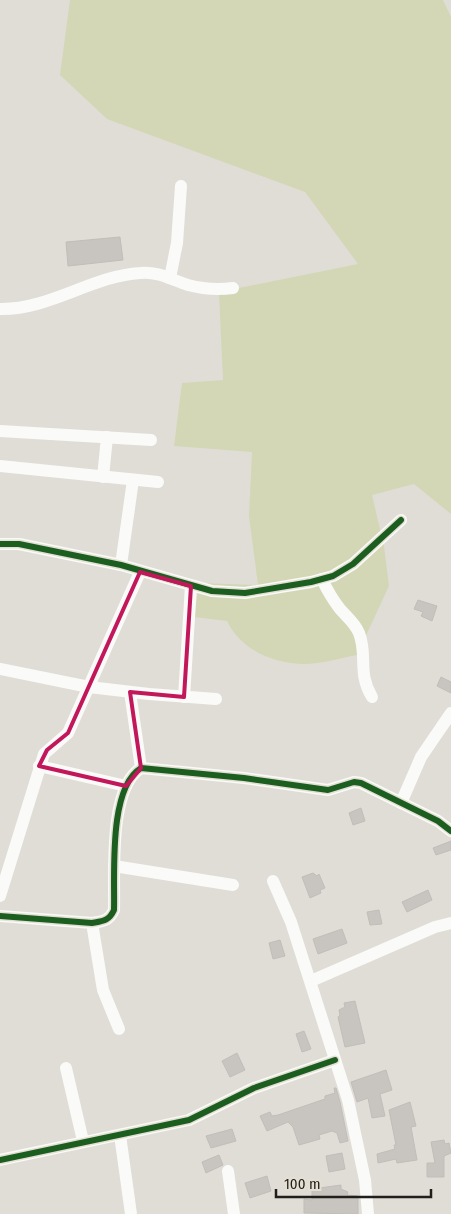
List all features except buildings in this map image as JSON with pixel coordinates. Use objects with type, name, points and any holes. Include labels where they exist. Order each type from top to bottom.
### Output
[{"type":"street","points":[[170,278],[178,243],[181,186]]},
{"type":"street","points":[[0,309],[27,307],[132,274],[153,273],[202,288],[234,288]]},
{"type":"street","points":[[0,431],[150,440]]},
{"type":"street","points":[[103,477],[107,437]]},
{"type":"street","points":[[0,466],[158,482]]},
{"type":"street","points":[[121,565],[133,480]]},
{"type":"street","points":[[0,544],[19,544],[121,565],[140,572],[217,592],[245,594],[322,579],[353,564],[401,520]]},
{"type":"street","points":[[0,896],[39,766],[47,750],[68,733],[140,572]]},
{"type":"street","points":[[322,579],[334,600],[353,622],[359,633],[362,646],[363,673],[372,696]]},
{"type":"street","points":[[184,697],[191,586]]},
{"type":"street","points":[[0,669],[89,687],[216,699]]},
{"type":"street","points":[[130,692],[140,768]]},
{"type":"street","points":[[401,803],[417,765],[451,713]]},
{"type":"street","points":[[39,766],[126,786]]},
{"type":"street","points":[[0,916],[92,922],[106,921],[114,910],[114,866],[119,813],[130,777],[140,768],[244,778],[328,790],[354,782],[361,783],[438,821],[451,831]]},
{"type":"street","points":[[114,866],[233,885]]},
{"type":"street","points":[[273,881],[292,922],[348,1100],[366,1180],[368,1214]]},
{"type":"street","points":[[92,922],[104,990],[120,1029]]},
{"type":"street","points":[[312,981],[435,927],[451,923]]},
{"type":"street","points":[[0,1160],[82,1141],[189,1120],[254,1088],[334,1060]]},
{"type":"street","points":[[66,1068],[82,1141]]},
{"type":"street","points":[[120,1135],[131,1214]]},
{"type":"street","points":[[228,1171],[234,1214]]},
{"type":"highlighted area","points":[[140,572],[191,586],[184,697],[130,692],[141,768],[126,786],[39,766],[47,750],[68,733]]},
{"type":"green space","points":[[70,0],[443,0],[451,17],[451,514],[414,484],[372,495],[384,546],[389,586],[357,655],[310,664],[281,661],[269,658],[249,647],[240,640],[227,621],[194,617],[199,583],[258,585],[249,516],[252,452],[174,446],[182,383],[223,380],[219,292],[358,264],[305,192],[107,119],[60,75]]},
{"type":"cycle path","points":[[0,544],[19,544],[121,565],[212,591],[245,593],[311,582],[333,576],[353,564],[401,520]]},
{"type":"cycle path","points":[[0,916],[92,923],[102,921],[110,916],[114,910],[114,855],[118,813],[130,778],[141,768],[244,778],[328,790],[354,782],[361,783],[438,821],[451,831]]},
{"type":"cycle path","points":[[0,1160],[189,1120],[254,1088],[335,1060]]}]
